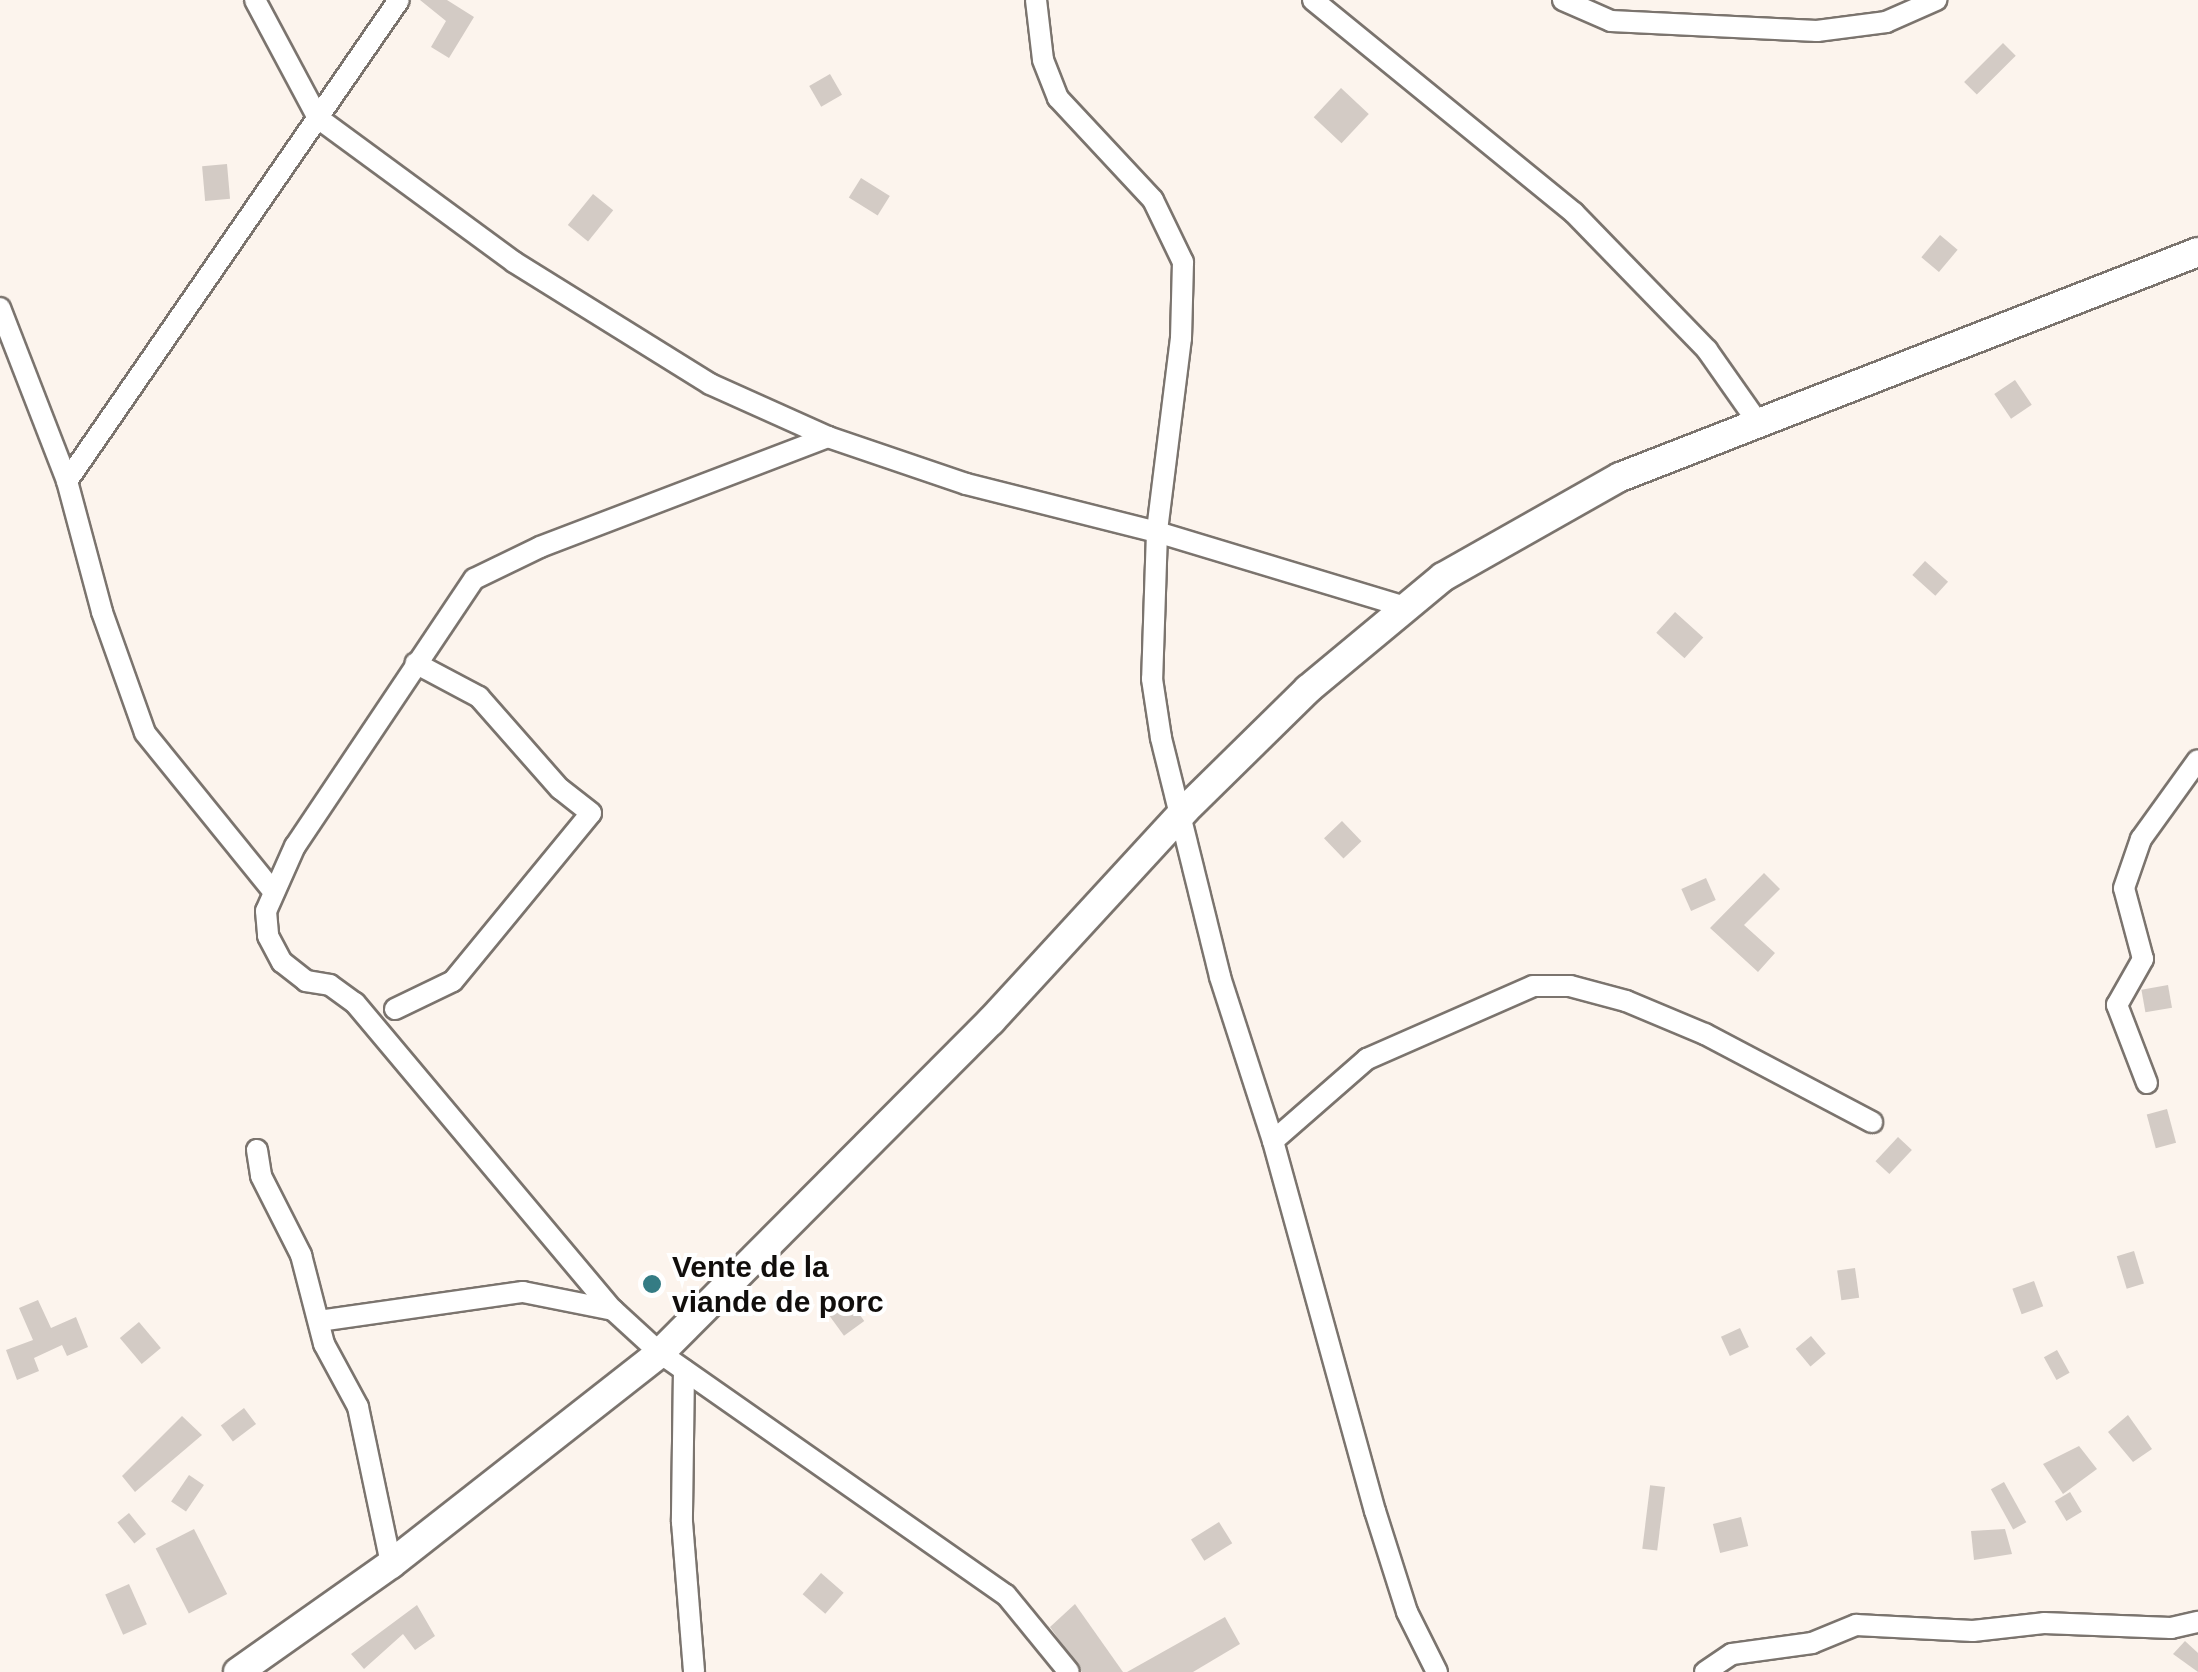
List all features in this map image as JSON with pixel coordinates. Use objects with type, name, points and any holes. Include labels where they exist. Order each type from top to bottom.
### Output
[{"type":"main road","points":[[238,1672],[392,1564],[660,1353],[991,1021],[1184,811],[1308,689],[1405,607],[1526,524],[1620,478],[2198,252]]},
{"type":"street","points":[[255,0],[318,118],[514,262],[710,384],[828,437],[966,484],[1157,532],[1405,607]]},
{"type":"street","points":[[67,480],[399,0]]},
{"type":"street","points":[[1036,0],[1043,60],[1058,98],[1153,200],[1183,262],[1182,338],[1157,532],[1152,679],[1160,738],[1184,811],[1220,977],[1273,1141],[1374,1511],[1407,1612],[1437,1672]]},
{"type":"street","points":[[1313,0],[1574,213],[1707,350],[1759,424]]},
{"type":"street","points":[[1562,0],[1611,21],[1817,30],[1886,22],[1936,0]]},
{"type":"street","points":[[0,308],[67,480],[102,612],[145,733],[273,891]]},
{"type":"street","points":[[828,437],[487,569],[459,597],[296,846],[273,891],[268,936],[282,962],[355,1003],[614,1310],[660,1353],[1006,1595],[1069,1672]]},
{"type":"street","points":[[396,1009],[453,981],[591,813],[560,788],[479,697],[415,663]]},
{"type":"street","points":[[2147,1084],[2116,1005],[2143,958],[2124,888],[2142,839],[2198,760]]},
{"type":"street","points":[[1273,1141],[1367,1059],[1533,986],[1570,986],[1626,1001],[1705,1034],[1872,1122]]},
{"type":"street","points":[[257,1150],[261,1176],[301,1256],[319,1322],[358,1408],[392,1564]]},
{"type":"street","points":[[319,1322],[523,1292],[614,1310]]},
{"type":"street","points":[[684,1370],[682,1522],[694,1672]]},
{"type":"street","points":[[1705,1672],[1732,1654],[1812,1643],[1856,1625],[1973,1630],[2044,1623],[2171,1628],[2198,1622]]},
{"type":"building","points":[[420,0],[447,0],[474,17],[449,58],[431,47],[446,21]]},
{"type":"building","points":[[2003,43],[2016,56],[1977,95],[1964,82]]},
{"type":"building","points":[[830,74],[842,95],[821,107],[809,86]]},
{"type":"building","points":[[1341,88],[1369,114],[1342,143],[1314,117]]},
{"type":"building","points":[[227,164],[230,199],[205,201],[202,166]]},
{"type":"building","points":[[861,178],[890,196],[878,216],[849,198]]},
{"type":"building","points":[[593,194],[613,210],[588,241],[568,225]]},
{"type":"building","points":[[1940,235],[1958,250],[1939,272],[1921,257]]},
{"type":"building","points":[[2015,380],[2032,405],[2011,419],[1994,394]]},
{"type":"building","points":[[1925,561],[1948,582],[1935,596],[1912,575]]},
{"type":"building","points":[[1675,612],[1703,637],[1685,658],[1656,633]]},
{"type":"building","points":[[1342,821],[1361,841],[1343,859],[1324,838]]},
{"type":"building","points":[[1764,873],[1780,889],[1744,925],[1775,953],[1758,972],[1710,928]]},
{"type":"building","points":[[1706,878],[1716,900],[1691,911],[1681,889]]},
{"type":"building","points":[[2168,985],[2172,1008],[2145,1012],[2141,990]]},
{"type":"building","points":[[2167,1109],[2176,1143],[2156,1148],[2147,1114]]},
{"type":"building","points":[[1898,1137],[1912,1150],[1889,1174],[1875,1161]]},
{"type":"building","points":[[2134,1251],[2144,1284],[2127,1289],[2117,1256]]},
{"type":"building","points":[[1855,1268],[1859,1298],[1841,1300],[1837,1271]]},
{"type":"building","points":[[2034,1281],[2043,1306],[2022,1314],[2012,1289]]},
{"type":"building","points":[[846,1296],[864,1321],[844,1336],[826,1311]]},
{"type":"building","points":[[38,1300],[51,1328],[76,1317],[88,1347],[67,1356],[62,1345],[34,1358],[39,1371],[17,1380],[6,1350],[33,1340],[19,1308]]},
{"type":"building","points":[[139,1322],[161,1348],[142,1364],[120,1338]]},
{"type":"building","points":[[1740,1328],[1749,1347],[1730,1356],[1721,1337]]},
{"type":"building","points":[[1811,1336],[1826,1354],[1810,1366],[1796,1349]]},
{"type":"building","points":[[2057,1350],[2070,1373],[2056,1380],[2044,1357]]},
{"type":"building","points":[[244,1408],[256,1424],[233,1441],[221,1425]]},
{"type":"building","points":[[2128,1415],[2152,1449],[2133,1462],[2108,1432]]},
{"type":"building","points":[[182,1416],[202,1435],[135,1492],[122,1476]]},
{"type":"building","points":[[2079,1446],[2097,1469],[2063,1494],[2043,1464]]},
{"type":"building","points":[[189,1475],[204,1485],[186,1512],[171,1502]]},
{"type":"building","points":[[2004,1482],[2026,1522],[2013,1530],[1991,1489]]},
{"type":"building","points":[[1650,1485],[1665,1487],[1657,1551],[1642,1549]]},
{"type":"building","points":[[2070,1492],[2082,1512],[2066,1521],[2055,1501]]},
{"type":"building","points":[[129,1513],[146,1534],[134,1543],[117,1522]]},
{"type":"building","points":[[1741,1517],[1748,1546],[1720,1553],[1713,1524]]},
{"type":"building","points":[[1219,1522],[1232,1543],[1204,1561],[1191,1539]]},
{"type":"building","points":[[194,1529],[227,1594],[189,1614],[156,1549]]},
{"type":"building","points":[[2005,1529],[2012,1554],[1974,1560],[1971,1531]]},
{"type":"building","points":[[821,1573],[844,1593],[825,1614],[803,1594]]},
{"type":"building","points":[[129,1584],[147,1624],[123,1635],[105,1595]]},
{"type":"building","points":[[1075,1604],[1123,1672],[1082,1672],[1050,1627]]},
{"type":"building","points":[[417,1605],[435,1636],[415,1650],[403,1634],[364,1669],[351,1654]]},
{"type":"building","points":[[1225,1617],[1240,1644],[1193,1672],[1127,1672]]},
{"type":"building","points":[[2185,1641],[2198,1653],[2198,1672],[2173,1654]]},
{"type":"place","name":"Vente de la viande de porc","points":[[652,1284]]}]
